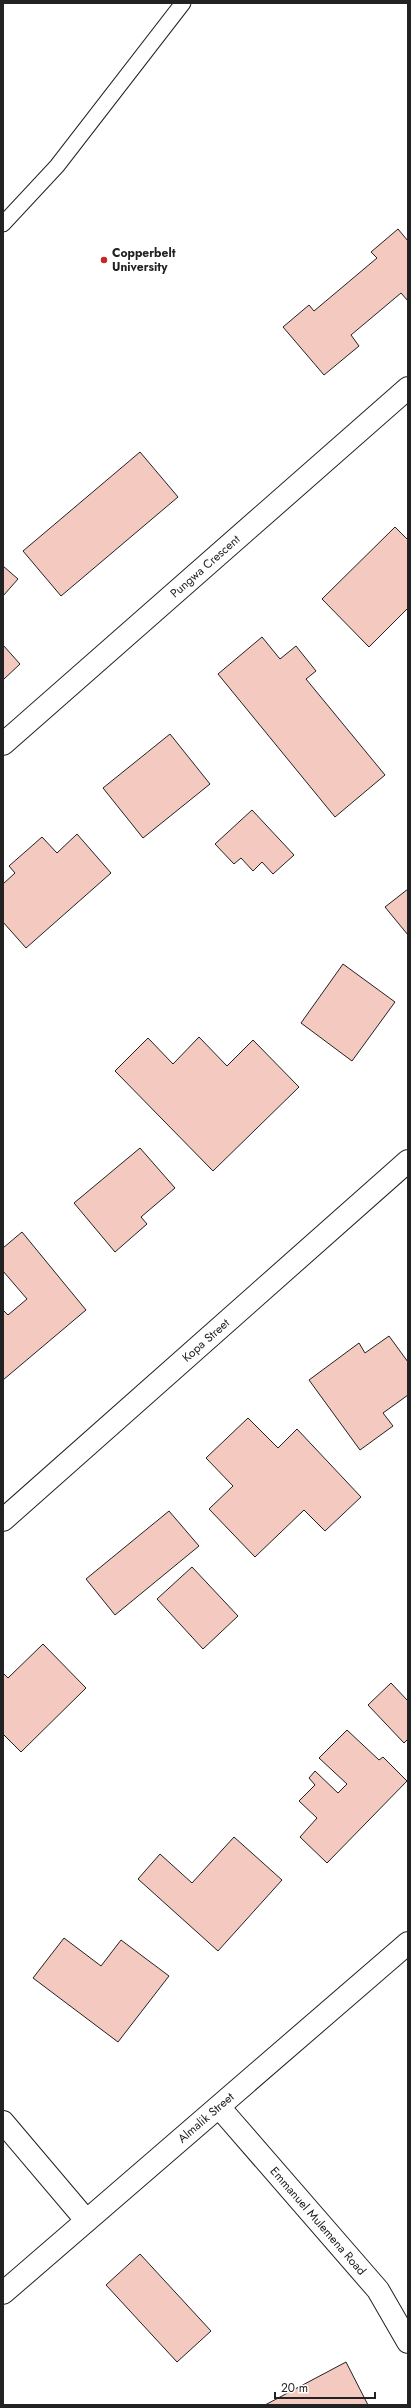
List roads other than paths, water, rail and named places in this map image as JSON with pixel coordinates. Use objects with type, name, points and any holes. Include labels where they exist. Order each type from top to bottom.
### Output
[{"type":"street","name":"Pungwa Crescent","points":[[3,744],[408,388]]},
{"type":"street","name":"Kopa Street","points":[[3,1520],[408,1160]]},
{"type":"street","name":"Almalik Street","points":[[3,2293],[86,2220],[219,2108],[408,1943]]},
{"type":"street","name":"Emmanuel Mulemena Road","points":[[219,2108],[378,2290],[408,2342]]},
{"type":"street","points":[[3,2122],[86,2220]]},
{"type":"lane","points":[[3,224],[57,166],[183,3]]},
{"type":"place","name":"Copperbelt University","points":[[104,260]]}]
